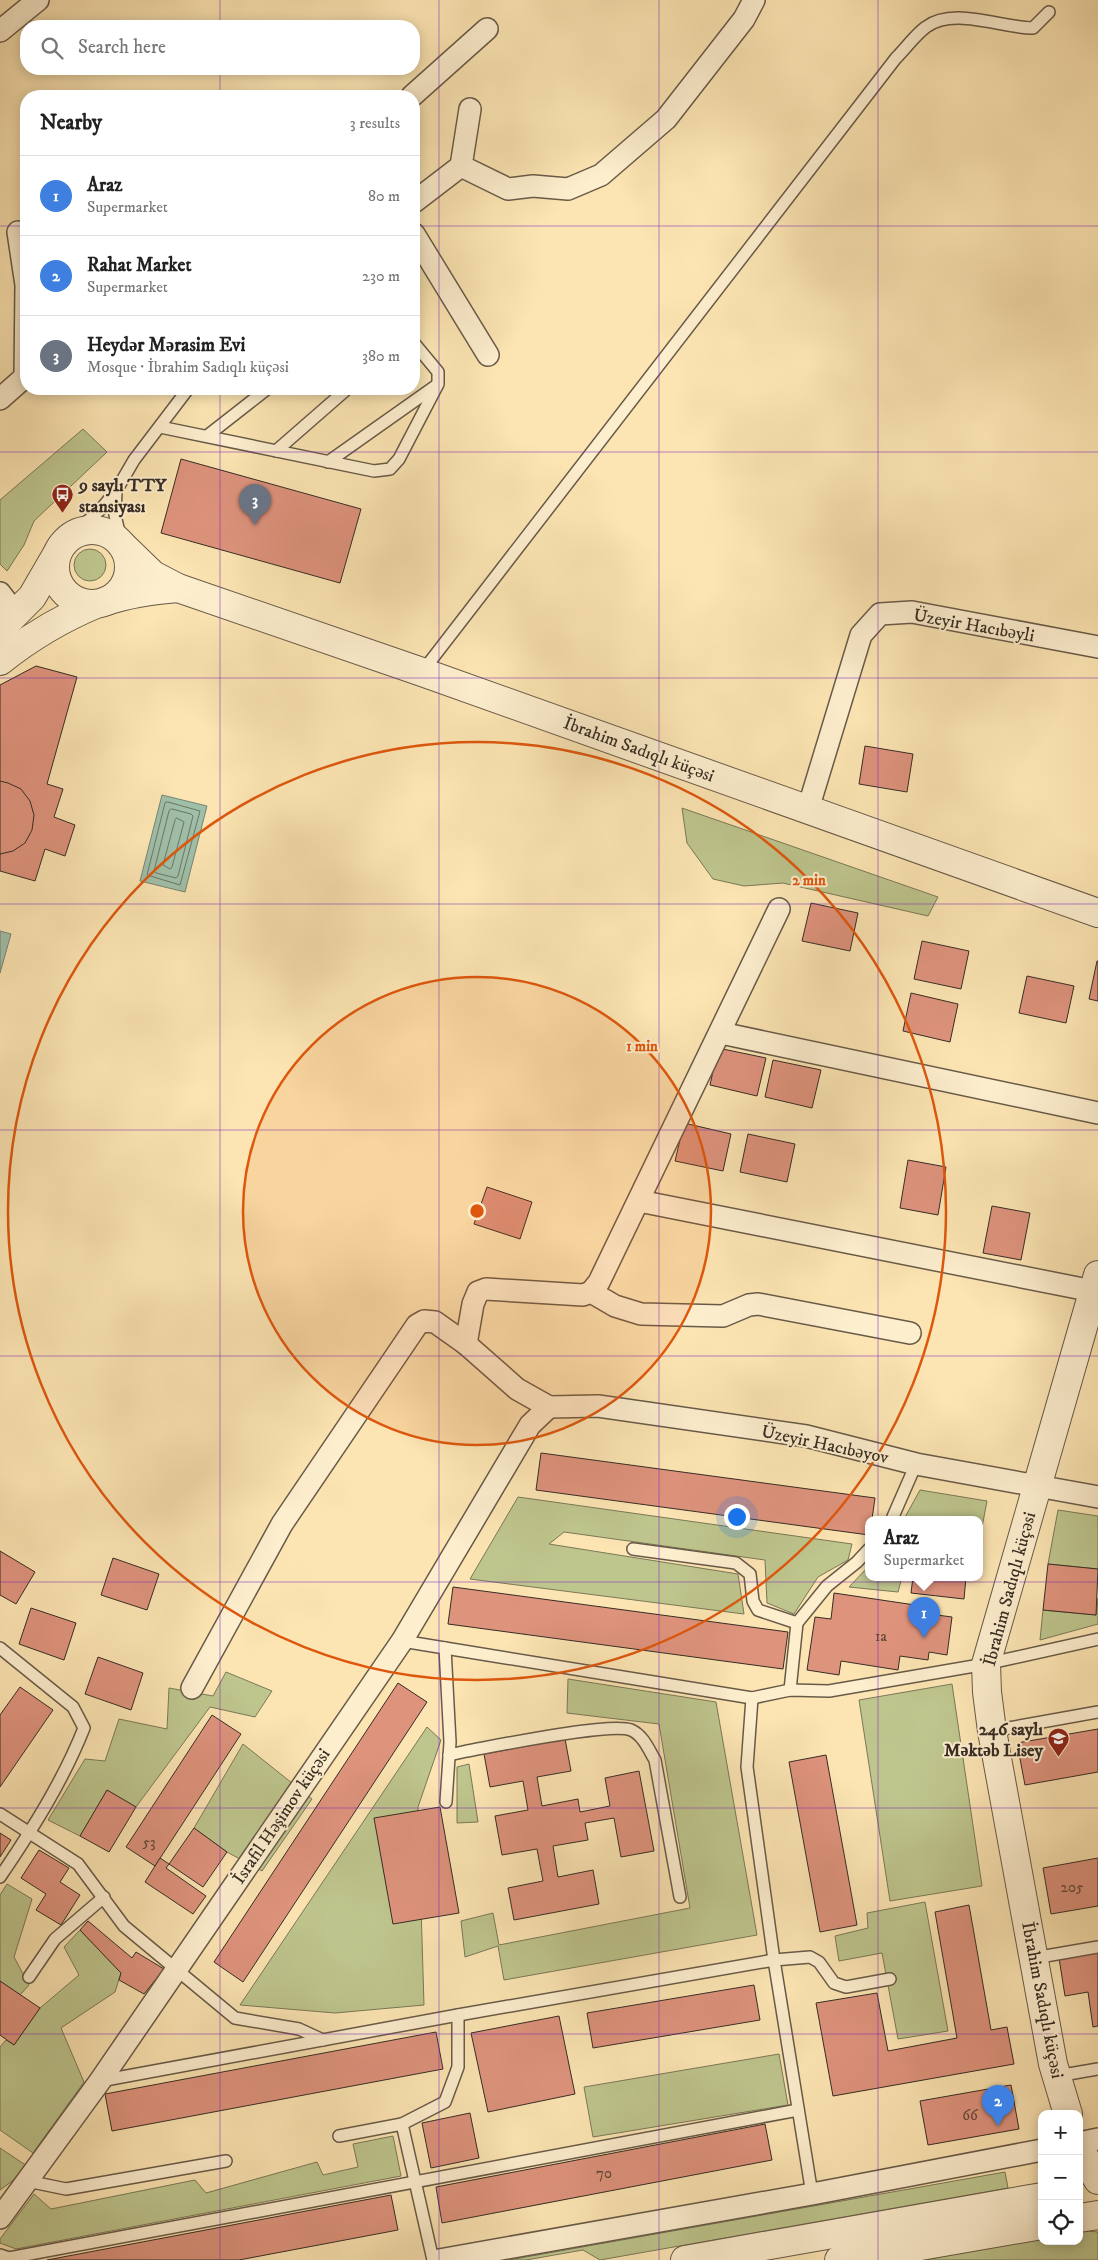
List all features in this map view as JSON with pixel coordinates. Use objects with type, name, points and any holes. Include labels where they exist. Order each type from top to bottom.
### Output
[{"type":"street","points":[[0,31],[38,0]]},
{"type":"street","points":[[460,166],[508,189],[533,186],[568,189],[601,175],[666,119],[744,19],[754,0]]},
{"type":"street","points":[[419,90],[487,29]]},
{"type":"street","points":[[420,197],[460,166],[470,110]]},
{"type":"street","points":[[15,229],[20,254]]},
{"type":"street","points":[[420,244],[488,355]]},
{"type":"street","points":[[0,399],[20,381]]},
{"type":"street","points":[[0,593],[8,621],[32,597],[64,545],[88,531],[97,531],[115,538],[122,545],[129,563],[126,582],[114,597],[101,603],[77,601],[62,589],[55,571],[64,545]]},
{"type":"street","name":"İbrahim Sadıqlı küçəsi","points":[[122,545],[153,575],[178,588],[422,672],[1098,913]]},
{"type":"street","points":[[0,661],[26,641],[65,617],[129,594],[178,588]]},
{"type":"street","name":"Üzeyir Hacıbəyli","points":[[808,809],[861,635],[880,614],[912,612],[1098,647]]},
{"type":"street","points":[[466,1344],[473,1304],[478,1292],[486,1289],[583,1295],[591,1292],[599,1282],[721,1033],[779,909]]},
{"type":"street","points":[[721,1033],[1098,1113]]},
{"type":"street","points":[[639,1200],[1096,1283]]},
{"type":"street","name":"İbrahim Sadıqlı küçəsi","points":[[1067,2110],[1057,2076],[992,1731],[987,1692],[986,1664],[1096,1283]]},
{"type":"street","points":[[591,1292],[615,1306],[641,1314],[723,1316],[748,1305],[758,1304],[910,1333]]},
{"type":"street","points":[[192,1688],[282,1524],[417,1325],[424,1321],[435,1322],[466,1344],[517,1389],[549,1407]]},
{"type":"street","name":"Üzeyir Hacıbəyov","points":[[549,1407],[598,1406],[806,1436],[916,1464],[1098,1497]]},
{"type":"street","name":"İsrafil Həşimov küçəsi","points":[[0,2218],[100,2081],[402,1640],[530,1425],[549,1407]]},
{"type":"street","points":[[1083,2141],[1098,2139]]},
{"type":"street","points":[[438,2260],[812,2194],[1038,2151]]},
{"type":"street","points":[[1083,2155],[1098,2180]]},
{"type":"street","points":[[1083,2190],[1098,2188]]},
{"type":"street","points":[[685,2260],[1038,2198]]},
{"type":"street","points":[[1083,2217],[1098,2215]]},
{"type":"street","points":[[839,2260],[1038,2226]]},
{"type":"lane","points":[[422,672],[908,45],[927,26],[948,17],[1020,28],[1033,28],[1050,12]]},
{"type":"lane","points":[[160,426],[374,471],[390,470],[399,459],[438,384],[438,372],[420,350]]},
{"type":"lane","points":[[328,462],[438,384]]},
{"type":"lane","points":[[64,545],[101,509],[116,491],[134,460],[183,395]]},
{"type":"lane","points":[[207,436],[259,395]]},
{"type":"lane","points":[[276,451],[340,395]]},
{"type":"lane","points":[[116,491],[115,515],[122,545]]},
{"type":"lane","points":[[893,1516],[916,1464]]},
{"type":"lane","points":[[633,1549],[736,1563],[750,1574],[753,1600],[758,1610],[797,1623]]},
{"type":"lane","points":[[790,1690],[797,1623],[827,1586],[865,1553]]},
{"type":"lane","points":[[402,1640],[752,1698],[790,1690],[829,1691],[986,1664],[1098,1639]]},
{"type":"lane","points":[[0,1648],[73,1707],[84,1728],[74,1751],[30,1833],[0,1877]]},
{"type":"lane","points":[[445,1648],[449,1756],[446,1802]]},
{"type":"lane","points":[[752,1698],[747,1768],[774,1960],[812,2194]]},
{"type":"lane","points":[[992,1731],[1098,1712]]},
{"type":"lane","points":[[449,1756],[467,1751],[607,1728],[631,1730],[644,1742],[655,1760],[680,1897]]},
{"type":"lane","points":[[0,1814],[78,1864],[124,1926],[178,1968],[235,2018],[299,2028],[323,2040]]},
{"type":"lane","points":[[29,1977],[55,1939],[104,1897]]},
{"type":"lane","points":[[1034,1958],[1098,1947]]},
{"type":"lane","points":[[100,2081],[458,2015],[774,1960],[810,1957],[819,1962],[834,1983],[846,1987],[890,1979]]},
{"type":"lane","points":[[339,2136],[402,2124],[445,2102],[458,2067],[458,2015]]},
{"type":"lane","points":[[1057,2076],[1098,2070]]},
{"type":"lane","points":[[0,2255],[9,2258],[798,2110]]},
{"type":"lane","points":[[402,2124],[433,2260]]},
{"type":"lane","points":[[27,2181],[66,2189],[226,2161]]},
{"type":"green space","points":[[83,429],[107,452],[34,521],[24,545],[7,571],[0,564],[0,500]]},
{"type":"green space","points":[[90,549],[102,553],[106,565],[102,577],[90,581],[78,577],[74,565],[78,553]]},
{"type":"green space","points":[[682,808],[938,897],[928,916],[783,883],[744,886],[713,879],[687,843]]},
{"type":"green space","points":[[920,1490],[987,1501],[983,1522],[983,1516],[906,1516]]},
{"type":"green space","points":[[518,1497],[852,1544],[848,1560],[818,1577],[794,1614],[767,1603],[765,1560],[564,1532],[549,1544],[738,1574],[744,1614],[470,1579]]},
{"type":"green space","points":[[1058,1510],[1098,1516],[1098,1569],[1048,1564]]},
{"type":"green space","points":[[865,1570],[865,1581],[901,1581],[898,1592],[849,1587]]},
{"type":"green space","points":[[1098,1598],[1098,1624],[1040,1640],[1043,1610],[1096,1615]]},
{"type":"green space","points":[[226,1672],[272,1691],[255,1717],[210,1707],[136,1807],[107,1790],[80,1836],[48,1820],[85,1759],[105,1761],[119,1719],[167,1729],[169,1688],[213,1696]]},
{"type":"green space","points":[[568,1679],[716,1702],[757,1935],[504,1980],[498,1946],[465,1957],[461,1921],[493,1913],[499,1945],[690,1908],[659,1724],[567,1713]]},
{"type":"green space","points":[[952,1684],[982,1886],[890,1901],[859,1700]]},
{"type":"green space","points":[[427,1727],[441,1740],[418,1807],[424,2005],[335,2013],[240,2005]]},
{"type":"green space","points":[[243,1744],[312,1799],[262,1871],[227,1852],[194,1828]]},
{"type":"green space","points":[[469,1764],[478,1822],[457,1823],[457,1767]]},
{"type":"green space","points":[[7,1884],[32,1899],[14,1957],[29,1985],[20,1995],[0,1981],[0,1895]]},
{"type":"green space","points":[[925,1902],[948,2031],[898,2039],[882,1953],[839,1961],[835,1936],[868,1928],[867,1913]]},
{"type":"green space","points":[[80,1930],[121,1973],[115,1992],[61,2028],[84,2082],[33,2153],[0,2130],[0,2047],[6,2040],[14,2045],[40,2008],[79,1975],[64,1947]]},
{"type":"green space","points":[[779,2054],[788,2105],[593,2137],[584,2087]]},
{"type":"green space","points":[[393,2136],[401,2176],[16,2249],[0,2243],[0,2239],[34,2194],[51,2209],[195,2180],[206,2193],[317,2162],[323,2175],[358,2167],[353,2144]]},
{"type":"green space","points":[[0,2148],[27,2166],[15,2179],[0,2190]]},
{"type":"green space","points":[[1005,2172],[1008,2188],[600,2260],[583,2250],[526,2260],[509,2260]]},
{"type":"green space","points":[[1083,2232],[1098,2232],[1098,2260],[922,2260],[1038,2240],[1038,2245],[1083,2245]]},
{"type":"water","points":[[162,795],[207,806],[185,892],[140,881]]},
{"type":"water","points":[[0,931],[11,934],[0,973]]},
{"type":"building","points":[[181,459],[361,509],[340,583],[161,533]]},
{"type":"building","points":[[36,666],[77,677],[47,784],[63,789],[54,817],[75,825],[65,856],[45,849],[35,881],[0,871],[0,685]]},
{"type":"building","points":[[865,746],[913,754],[907,792],[859,784]]},
{"type":"building","points":[[0,781],[21,789],[30,801],[34,815],[32,830],[25,843],[13,851],[0,854]]},
{"type":"building","points":[[811,903],[858,913],[850,951],[802,941]]},
{"type":"building","points":[[922,941],[969,951],[961,989],[914,979]]},
{"type":"building","points":[[1098,961],[1098,1001],[1089,999]]},
{"type":"building","points":[[1027,976],[1074,986],[1066,1023],[1019,1013]]},
{"type":"building","points":[[911,993],[958,1004],[950,1042],[903,1031]]},
{"type":"building","points":[[718,1048],[766,1058],[757,1096],[710,1085]]},
{"type":"building","points":[[773,1060],[821,1070],[812,1108],[765,1097]]},
{"type":"building","points":[[684,1123],[731,1134],[723,1171],[675,1161]]},
{"type":"building","points":[[748,1134],[795,1144],[787,1182],[740,1172]]},
{"type":"building","points":[[908,1160],[946,1167],[938,1215],[900,1208]]},
{"type":"building","points":[[487,1187],[532,1202],[520,1239],[474,1224]]},
{"type":"building","points":[[992,1206],[1030,1213],[1021,1260],[983,1253]]},
{"type":"building","points":[[541,1453],[875,1498],[872,1516],[865,1516],[865,1534],[536,1490]]},
{"type":"building","points":[[0,1551],[35,1572],[16,1604],[0,1595]]},
{"type":"building","points":[[113,1558],[159,1574],[147,1610],[101,1595]]},
{"type":"building","points":[[1048,1564],[1098,1569],[1096,1615],[1043,1610]]},
{"type":"building","points":[[912,1581],[966,1581],[964,1599],[911,1593]]},
{"type":"building","points":[[453,1587],[788,1632],[783,1669],[448,1624]]},
{"type":"building","points":[[834,1593],[915,1605],[914,1612],[952,1617],[947,1655],[929,1652],[928,1660],[900,1656],[898,1670],[841,1661],[839,1675],[807,1670],[815,1617],[831,1619]]},
{"type":"building","points":[[31,1608],[76,1623],[64,1660],[19,1644]]},
{"type":"building","points":[[98,1657],[143,1673],[131,1710],[85,1694]]},
{"type":"building","points":[[398,1683],[427,1702],[243,1982],[214,1962]]},
{"type":"building","points":[[20,1687],[53,1710],[0,1787],[0,1715]]},
{"type":"building","points":[[212,1715],[241,1734],[155,1866],[126,1847]]},
{"type":"building","name":"246 saylı Məktəb Lisey","points":[[1098,1729],[1098,1772],[1025,1785],[1017,1743]]},
{"type":"building","points":[[565,1739],[571,1771],[537,1777],[542,1806],[578,1799],[580,1812],[610,1806],[605,1778],[639,1771],[654,1851],[621,1857],[614,1818],[585,1823],[588,1840],[553,1846],[558,1877],[593,1870],[599,1904],[514,1920],[508,1888],[543,1881],[537,1849],[502,1855],[495,1816],[528,1810],[523,1781],[490,1787],[484,1754]]},
{"type":"building","points":[[826,1755],[857,1925],[820,1932],[789,1762]]},
{"type":"building","points":[[107,1790],[136,1807],[109,1852],[80,1836]]},
{"type":"building","points":[[440,1807],[459,1913],[393,1924],[374,1818]]},
{"type":"building","points":[[194,1828],[227,1852],[203,1887],[169,1864]]},
{"type":"building","points":[[0,1833],[11,1840],[0,1857]]},
{"type":"building","points":[[39,1850],[69,1868],[60,1882],[80,1895],[61,1925],[36,1910],[46,1894],[21,1878]]},
{"type":"building","points":[[160,1858],[169,1864],[166,1868],[206,1896],[193,1914],[145,1882]]},
{"type":"building","points":[[1098,1858],[1098,1906],[1051,1914],[1043,1868]]},
{"type":"building","points":[[969,1905],[991,2030],[1007,2027],[1014,2064],[833,2096],[816,2003],[877,1993],[888,2051],[957,2038],[935,1912]]},
{"type":"building","points":[[88,1921],[132,1958],[136,1952],[164,1969],[144,1994],[119,1980],[121,1973],[80,1930]]},
{"type":"building","points":[[1098,1952],[1098,2026],[1093,2027],[1088,1992],[1065,1996],[1059,1958]]},
{"type":"building","points":[[0,1981],[40,2008],[14,2045],[0,2035]]},
{"type":"building","points":[[754,1985],[760,2020],[593,2048],[587,2013]]},
{"type":"building","points":[[559,2016],[575,2094],[488,2112],[471,2033]]},
{"type":"building","points":[[436,2032],[443,2069],[112,2131],[105,2094]]},
{"type":"building","points":[[1011,2085],[1019,2129],[928,2145],[920,2101]]},
{"type":"building","points":[[470,2113],[479,2158],[431,2168],[422,2123]]},
{"type":"building","points":[[765,2124],[772,2160],[442,2223],[436,2187]]},
{"type":"building","points":[[391,2195],[398,2230],[239,2260],[47,2260]]},
{"type":"place","name":"9 saylı TTY stansiyası","points":[[63,514]]},
{"type":"place","name":"Heydər Mərasim Evi","points":[[255,525]]},
{"type":"place","name":"Araz","points":[[924,1638]]},
{"type":"place","name":"246 saylı Məktəb Lisey","points":[[1059,1758]]},
{"type":"place","name":"Rahat Market","points":[[998,2126]]}]
